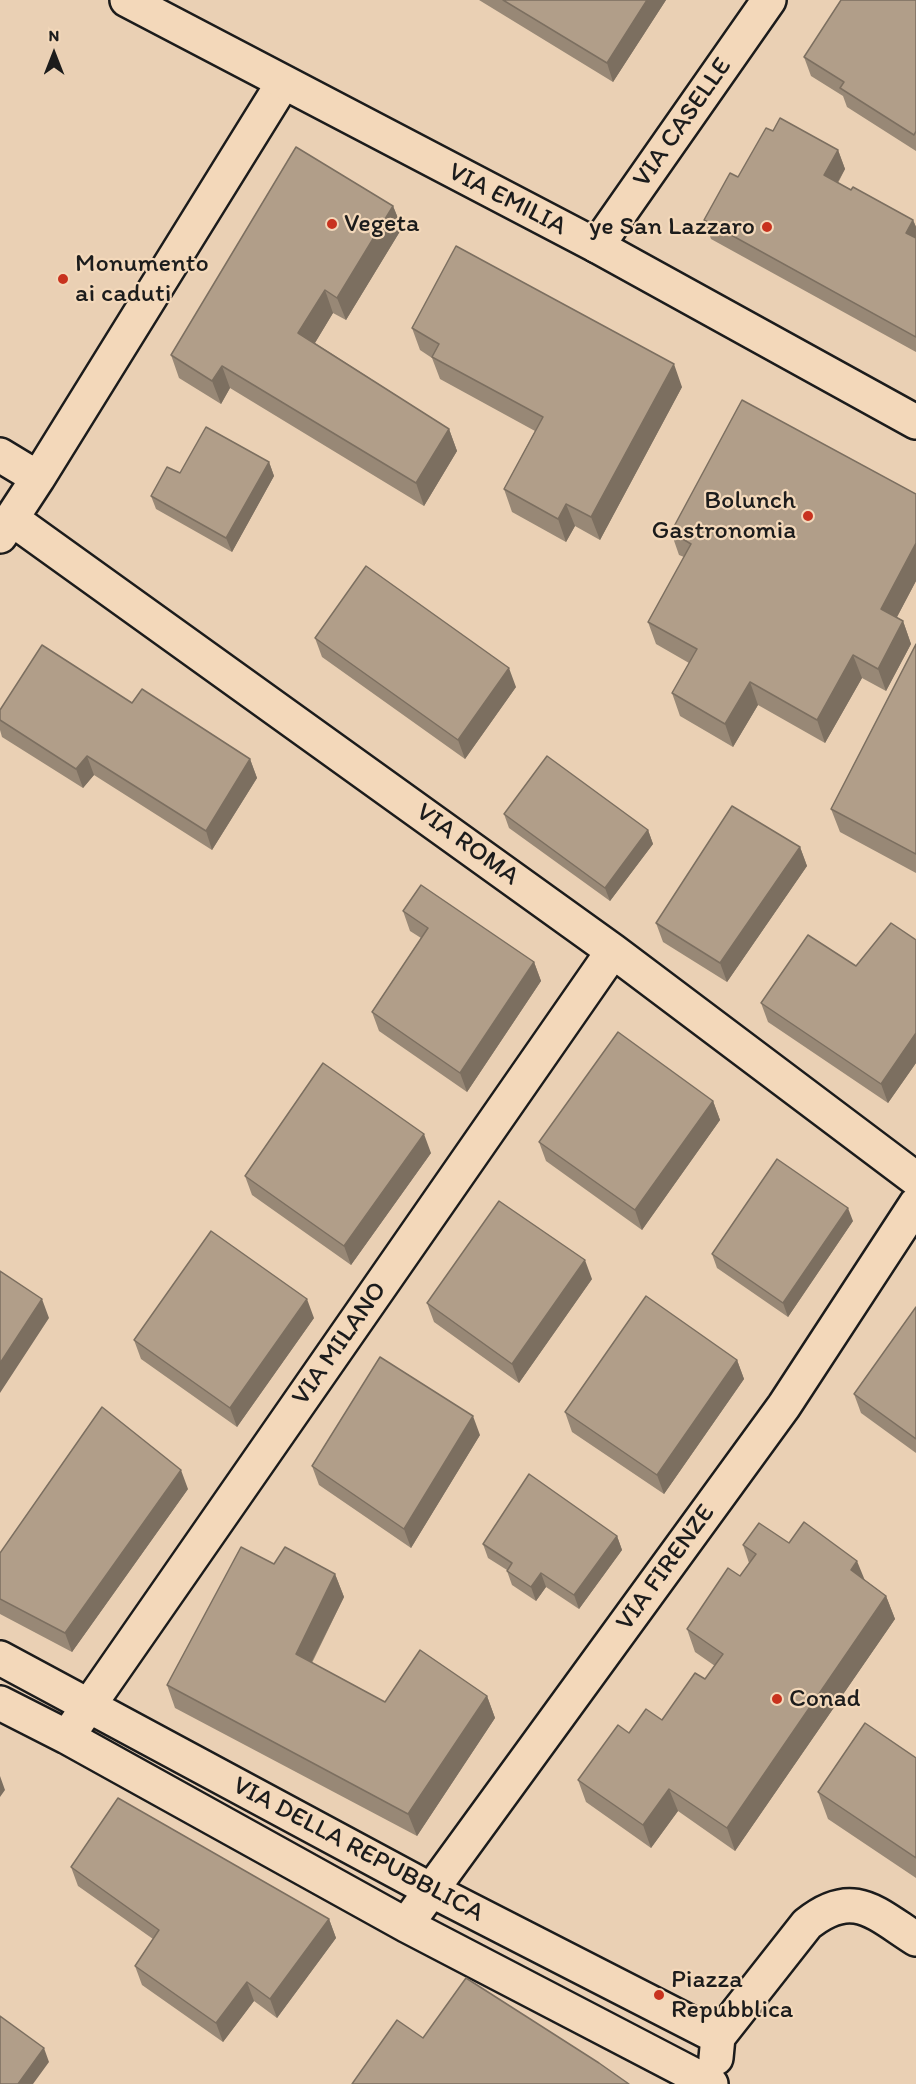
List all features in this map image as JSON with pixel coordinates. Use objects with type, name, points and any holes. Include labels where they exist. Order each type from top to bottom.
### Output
[{"type":"street","name":"VIA EMILIA","points":[[127,0],[597,246],[916,422]]},
{"type":"street","name":"VIA CASELLE","points":[[597,246],[769,0]]},
{"type":"street","points":[[6,528],[283,83]]},
{"type":"street","points":[[0,455],[38,478]]},
{"type":"street","name":"VIA ROMA","points":[[6,528],[614,951],[916,1179]]},
{"type":"street","name":"VIA MILANO","points":[[67,1737],[614,951]]},
{"type":"street","name":"VIA FIRENZE","points":[[406,1925],[784,1406],[916,1204]]},
{"type":"street","name":"VIA DELLA REPUBBLICA","points":[[0,1659],[431,1890],[718,2037]]},
{"type":"street","name":"VIA DELLA REPUBBLICA","points":[[0,1703],[67,1737],[406,1925],[711,2084]]},
{"type":"street","points":[[726,2084],[716,2059],[718,2037],[807,1924],[822,1912],[844,1905],[865,1907],[916,1940]]},
{"type":"building","points":[[503,0],[647,0],[607,63]]},
{"type":"building","points":[[841,0],[916,0],[916,131],[914,135],[840,88],[844,82],[804,57]]},
{"type":"building","points":[[780,118],[838,150],[824,175],[851,190],[853,187],[913,220],[906,233],[916,238],[916,337],[704,220],[730,173],[738,177],[766,128],[773,131]]},
{"type":"building","points":[[296,147],[393,206],[337,298],[325,290],[298,333],[449,429],[416,483],[222,366],[212,381],[171,355]]},
{"type":"building","points":[[456,246],[674,364],[591,517],[566,504],[558,519],[504,489],[543,417],[432,357],[439,344],[412,328]]},
{"type":"building","points":[[742,400],[916,494],[916,543],[881,609],[903,621],[878,669],[853,655],[817,720],[750,682],[725,724],[672,693],[697,649],[648,622],[691,544],[671,532]]},
{"type":"building","points":[[206,427],[269,462],[226,538],[151,496],[167,467],[180,473]]},
{"type":"building","points":[[366,566],[509,668],[458,740],[315,638]]},
{"type":"building","points":[[916,644],[916,854],[831,809]]},
{"type":"building","points":[[42,645],[132,703],[142,689],[250,759],[206,831],[87,756],[76,769],[0,720],[0,710]]},
{"type":"building","points":[[547,756],[648,830],[605,888],[504,814]]},
{"type":"building","points":[[732,806],[800,847],[720,963],[656,923]]},
{"type":"building","points":[[421,885],[534,962],[460,1073],[372,1012],[428,928],[403,911]]},
{"type":"building","points":[[891,923],[916,940],[916,1033],[881,1084],[761,1003],[808,935],[856,966]]},
{"type":"building","points":[[618,1032],[713,1101],[635,1210],[539,1142]]},
{"type":"building","points":[[323,1063],[424,1134],[344,1246],[245,1176]]},
{"type":"building","points":[[777,1159],[848,1208],[783,1303],[712,1254]]},
{"type":"building","points":[[499,1201],[585,1260],[512,1364],[427,1303]]},
{"type":"building","points":[[211,1231],[307,1299],[230,1408],[134,1340]]},
{"type":"building","points":[[0,1271],[42,1299],[0,1363]]},
{"type":"building","points":[[646,1296],[737,1360],[657,1475],[565,1412]]},
{"type":"building","points":[[916,1307],[916,1439],[854,1394]]},
{"type":"building","points":[[380,1357],[473,1416],[404,1529],[312,1466]]},
{"type":"building","points":[[102,1407],[181,1470],[65,1633],[0,1599],[0,1553]]},
{"type":"building","points":[[529,1474],[617,1536],[574,1595],[541,1573],[531,1587],[507,1571],[512,1563],[483,1544]]},
{"type":"building","name":"Conad","points":[[804,1522],[857,1561],[851,1570],[886,1596],[727,1828],[669,1789],[643,1825],[578,1780],[618,1725],[629,1733],[646,1709],[662,1720],[695,1673],[705,1679],[723,1654],[687,1629],[728,1568],[740,1576],[756,1554],[743,1545],[759,1523],[789,1543]]},
{"type":"building","points":[[241,1547],[274,1564],[285,1547],[335,1574],[296,1654],[385,1702],[420,1650],[487,1696],[408,1814],[167,1685]]},
{"type":"building","points":[[865,1723],[916,1758],[916,1858],[818,1792]]},
{"type":"building","points":[[118,1798],[329,1919],[270,1999],[247,1982],[216,2023],[135,1966],[159,1930],[71,1867]]},
{"type":"building","points":[[466,1978],[629,2084],[352,2084],[397,2020],[423,2038]]},
{"type":"building","points":[[0,2016],[44,2048],[18,2084],[0,2084]]},
{"type":"place","name":"Vegeta","points":[[332,224]]},
{"type":"place","name":"ye San Lazzaro","points":[[767,227]]},
{"type":"place","name":"Monumento ai caduti","points":[[63,279]]},
{"type":"place","name":"Bolunch Gastronomia","points":[[808,516]]},
{"type":"place","name":"Conad","points":[[777,1699]]},
{"type":"place","name":"Piazza Repubblica","points":[[659,1995]]}]
